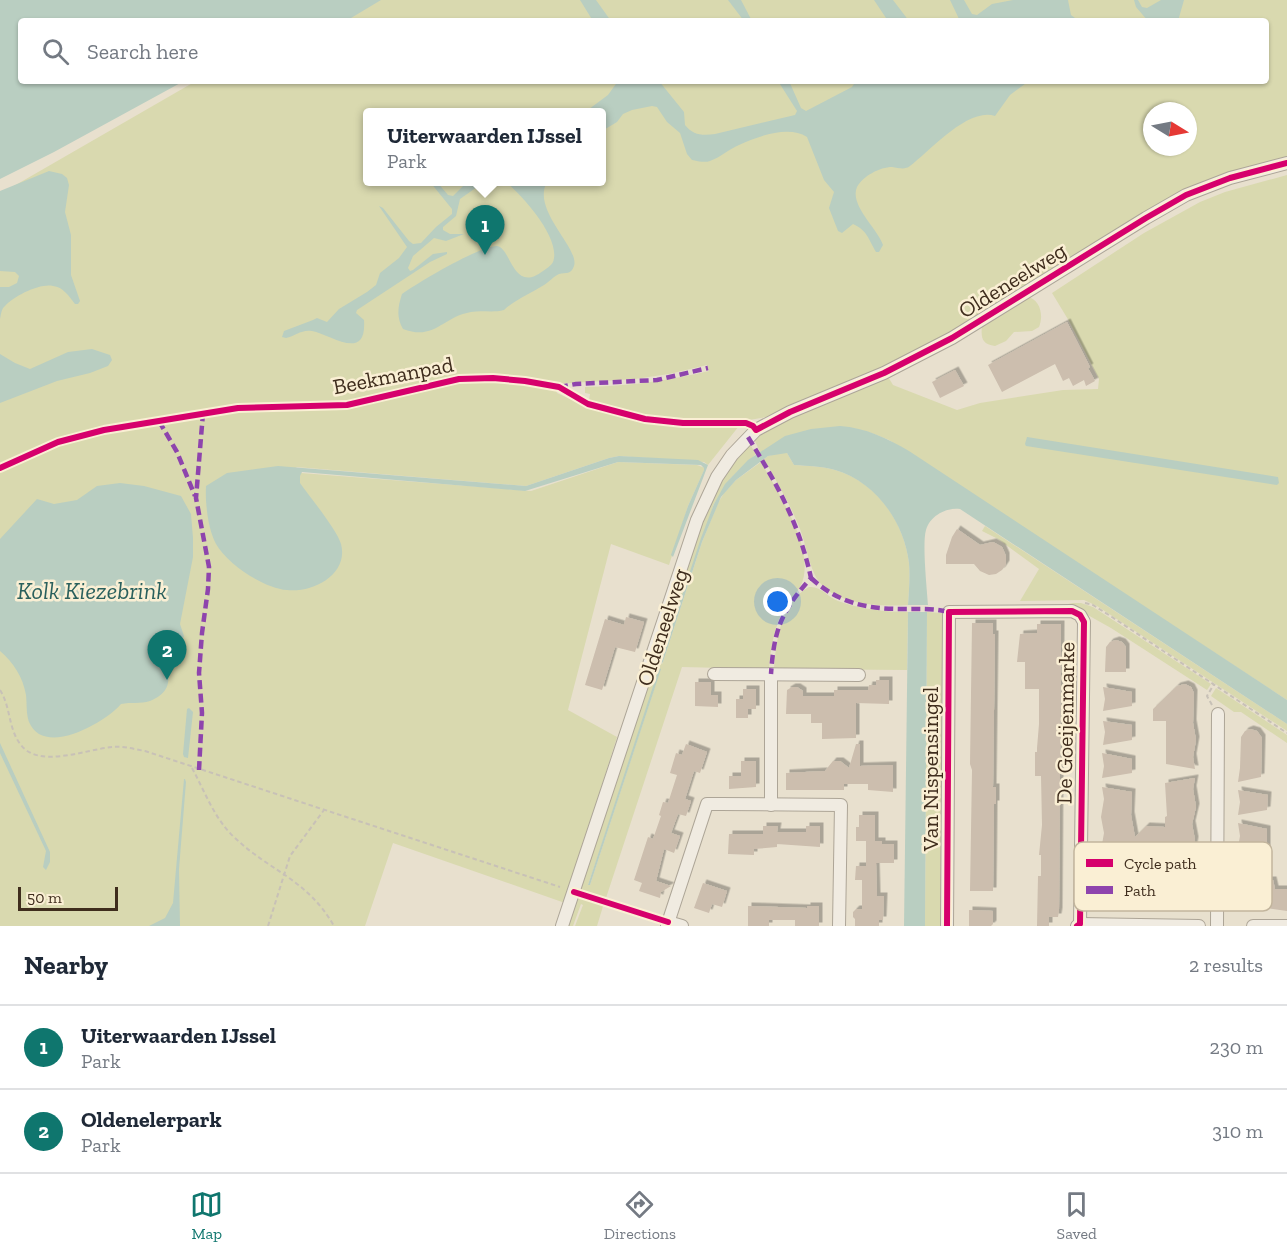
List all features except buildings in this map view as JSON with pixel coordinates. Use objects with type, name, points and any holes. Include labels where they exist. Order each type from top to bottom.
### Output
[{"type":"street","name":"Oldeneelweg","points":[[562,926],[704,502],[725,464],[748,437],[756,430],[790,412],[884,373],[952,338],[1186,195],[1230,178],[1287,163]]},
{"type":"street","name":"De Goeijenmarke","points":[[949,612],[1072,611],[1080,615],[1084,622],[1080,842]]},
{"type":"street","name":"Van Nispensingel","points":[[947,926],[949,612]]},
{"type":"street","points":[[714,674],[859,675]]},
{"type":"street","points":[[771,674],[771,805]]},
{"type":"street","points":[[1217,842],[1218,714]]},
{"type":"street","points":[[681,926],[668,924],[707,804],[840,805],[839,926]]},
{"type":"street","points":[[1217,911],[1217,926]]},
{"type":"street","points":[[1079,925],[1199,926]]},
{"type":"street","points":[[1253,926],[1287,926]]},
{"type":"path","points":[[1080,602],[1093,605],[1287,733]]},
{"type":"path","points":[[1214,684],[1207,696],[1218,714]]},
{"type":"path","points":[[0,690],[7,704],[15,736],[22,747],[33,756],[45,757],[116,746],[144,751],[574,892]]},
{"type":"path","points":[[192,768],[218,817],[233,837],[310,894],[322,907],[333,926]]},
{"type":"path","points":[[268,926],[287,864],[297,845],[324,810]]},
{"type":"green space","points":[[313,0],[1287,0],[1287,158],[1227,174],[935,349],[771,416],[727,421],[679,420],[610,408],[589,401],[590,394],[585,393],[585,387],[678,378],[709,371],[707,365],[635,379],[556,384],[493,375],[459,376],[347,402],[238,405],[79,433],[41,445],[0,464],[0,194],[191,84],[1269,84],[1269,18],[288,18]]},
{"type":"green space","points":[[1287,175],[1287,700],[889,440],[853,429],[823,429],[760,452],[754,439],[782,422],[887,375],[893,385],[957,410],[980,403],[1063,390],[1098,389],[1099,379],[1052,293],[1144,233],[1200,202],[1225,192]]},
{"type":"green space","points":[[1027,297],[1035,301],[1040,308],[1039,327],[1032,331],[1014,332],[1006,341],[995,346],[984,342],[982,325]]},
{"type":"green space","points":[[493,381],[556,390],[557,393],[580,403],[624,417],[691,425],[739,426],[708,465],[704,462],[619,456],[526,486],[296,467],[301,473],[531,491],[618,462],[697,465],[705,468],[688,506],[669,565],[611,544],[568,710],[617,737],[565,903],[393,843],[365,926],[0,926],[0,471],[58,445],[105,433],[239,411],[348,408],[443,385]]},
{"type":"green space","points":[[747,445],[751,446],[756,454],[731,478],[714,504],[660,662],[662,664],[702,542],[718,503],[736,480],[761,462],[785,504],[800,538],[805,571],[801,585],[785,607],[778,622],[769,669],[682,667],[606,898],[579,889],[693,544],[723,474]],"holes":[[[661,668],[590,885],[588,885]]]},
{"type":"green space","points":[[784,452],[794,465],[825,468],[850,476],[876,494],[886,506],[901,533],[906,548],[909,563],[908,605],[855,602],[830,592],[821,584],[814,573],[794,516],[764,459]]},
{"type":"green space","points":[[985,526],[1287,724],[1287,731],[1097,606],[1084,600],[1020,601],[1039,569],[998,539],[982,531]]},
{"type":"green space","points":[[809,587],[817,588],[846,604],[882,611],[908,612],[907,670],[774,669],[776,646],[786,612],[792,602]]},
{"type":"green space","points":[[1068,604],[1093,607],[1211,684],[1207,690],[1111,628]]},
{"type":"green space","points":[[927,612],[942,613],[945,617],[942,926],[925,926]]},
{"type":"green space","points":[[1216,688],[1287,735],[1287,743],[1241,712],[1234,712],[1211,696]]},
{"type":"green space","points":[[577,895],[604,903],[597,926],[575,926],[583,905],[581,904],[573,926],[567,926]]},
{"type":"water","points":[[0,0],[381,0],[351,18],[18,18],[18,84],[179,84],[0,179]]},
{"type":"water","points":[[580,0],[596,0],[609,18],[591,18]]},
{"type":"water","points":[[728,0],[741,0],[750,18],[742,18]]},
{"type":"water","points":[[874,0],[893,0],[907,18],[886,18]]},
{"type":"water","points":[[950,0],[964,0],[972,14],[977,15],[992,4],[1013,0],[1068,0],[1071,15],[1075,18],[959,18]]},
{"type":"water","points":[[1134,0],[1138,0],[1142,7],[1147,8],[1161,0],[1184,0],[1179,18],[1145,18],[1136,7]]},
{"type":"water","points":[[616,84],[661,84],[684,112],[685,125],[695,133],[706,135],[795,115],[797,111],[780,84],[790,84],[801,108],[806,111],[854,84],[1025,84],[1010,95],[995,116],[984,115],[973,118],[950,132],[908,167],[882,169],[872,173],[860,183],[857,187],[857,201],[883,245],[879,252],[876,252],[858,226],[853,224],[842,233],[838,231],[829,208],[834,192],[824,180],[807,137],[791,132],[773,133],[735,147],[710,161],[692,160],[687,154],[680,133],[667,122],[657,107],[632,110],[623,114],[617,122],[606,129],[606,108],[590,108],[608,95]]},
{"type":"water","points":[[49,171],[62,174],[67,178],[69,185],[65,212],[71,235],[71,275],[80,301],[75,304],[60,288],[41,286],[9,302],[3,309],[0,319],[0,287],[9,287],[17,283],[19,276],[15,272],[0,271],[0,191]]},
{"type":"water","points":[[433,186],[440,186],[448,195],[453,196],[463,186],[478,186],[460,199],[456,216],[443,227],[443,230],[450,234],[464,234],[446,241],[434,238],[413,256],[408,268],[410,271],[413,270],[433,254],[447,252],[447,254],[430,262],[357,310],[356,313],[364,320],[360,340],[346,343],[308,331],[286,338],[282,337],[284,331],[317,318],[327,322],[339,309],[376,285],[380,273],[399,258],[407,247],[379,206],[413,244],[421,243],[452,214],[452,209]]},
{"type":"water","points":[[510,186],[546,186],[545,204],[574,258],[573,269],[557,275],[504,310],[475,311],[423,332],[403,329],[398,312],[402,294],[475,253],[496,246],[501,248],[518,273],[525,277],[533,277],[553,262],[552,242],[539,218]]},
{"type":"water","points":[[92,349],[110,355],[112,360],[108,366],[57,381],[0,403],[0,354],[30,369],[68,352]]},
{"type":"water","points":[[840,426],[876,434],[909,451],[1287,700],[1287,724],[960,509],[949,509],[939,514],[928,525],[924,545],[928,605],[908,605],[909,563],[906,548],[901,533],[886,506],[863,484],[850,476],[825,468],[794,465],[787,453],[768,456],[736,480],[721,497],[702,542],[661,664],[701,538],[714,504],[725,484],[748,460],[785,436],[811,429]]},
{"type":"water","points":[[1027,437],[1278,477],[1279,483],[1277,485],[1026,446]]},
{"type":"water","points":[[619,456],[698,460],[708,465],[673,557],[671,555],[688,506],[704,470],[701,465],[618,462],[525,491],[302,472],[300,483],[334,531],[341,544],[342,555],[340,564],[327,579],[318,585],[297,590],[268,585],[247,574],[229,560],[216,544],[208,516],[206,486],[227,473],[278,466],[526,486]]},
{"type":"water","name":"Kolk Kiezebrink","points":[[120,483],[144,486],[181,496],[191,514],[193,557],[180,624],[184,636],[181,643],[173,643],[169,655],[167,687],[158,697],[146,702],[121,704],[89,727],[61,737],[48,737],[37,732],[29,722],[26,695],[20,676],[0,651],[0,539],[37,499],[54,504],[77,500],[97,486]]},
{"type":"water","points":[[908,612],[927,612],[925,926],[904,926]]},
{"type":"water","points":[[659,668],[661,669],[590,885],[588,885]]},
{"type":"water","points":[[187,709],[193,712],[188,758],[183,754]]},
{"type":"water","points":[[0,743],[50,852],[50,862],[46,870],[43,867],[46,851],[0,753]]},
{"type":"water","points":[[184,779],[186,782],[179,869],[180,926],[149,926],[165,918],[173,903]]},
{"type":"marked path","points":[[559,387],[657,380],[708,368]]},
{"type":"marked path","points":[[199,770],[202,713],[199,673],[209,567],[196,498],[203,413]]},
{"type":"marked path","points":[[159,421],[177,452],[195,496]]},
{"type":"marked path","points":[[748,437],[786,504],[800,539],[811,578],[786,611],[781,622],[774,645],[771,674]]},
{"type":"marked path","points":[[811,578],[821,587],[842,599],[865,606],[949,612]]},
{"type":"cycle path","name":"Beekmanpad","points":[[0,468],[58,442],[104,430],[238,408],[347,405],[459,379],[493,378],[525,381],[559,387],[588,404],[645,419],[683,423],[746,423],[756,430],[790,412],[884,373],[952,338],[1186,195],[1230,178],[1287,163]]},
{"type":"cycle path","points":[[947,926],[949,612],[1072,611],[1080,615],[1084,622],[1081,842]]},
{"type":"cycle path","points":[[574,892],[668,922]]},
{"type":"cycle path","points":[[1077,926],[1080,924],[1080,911]]},
{"type":"place","name":"Uiterwaarden IJssel","points":[[485,255]]},
{"type":"place","name":"Oldenelerpark","points":[[167,680]]}]
